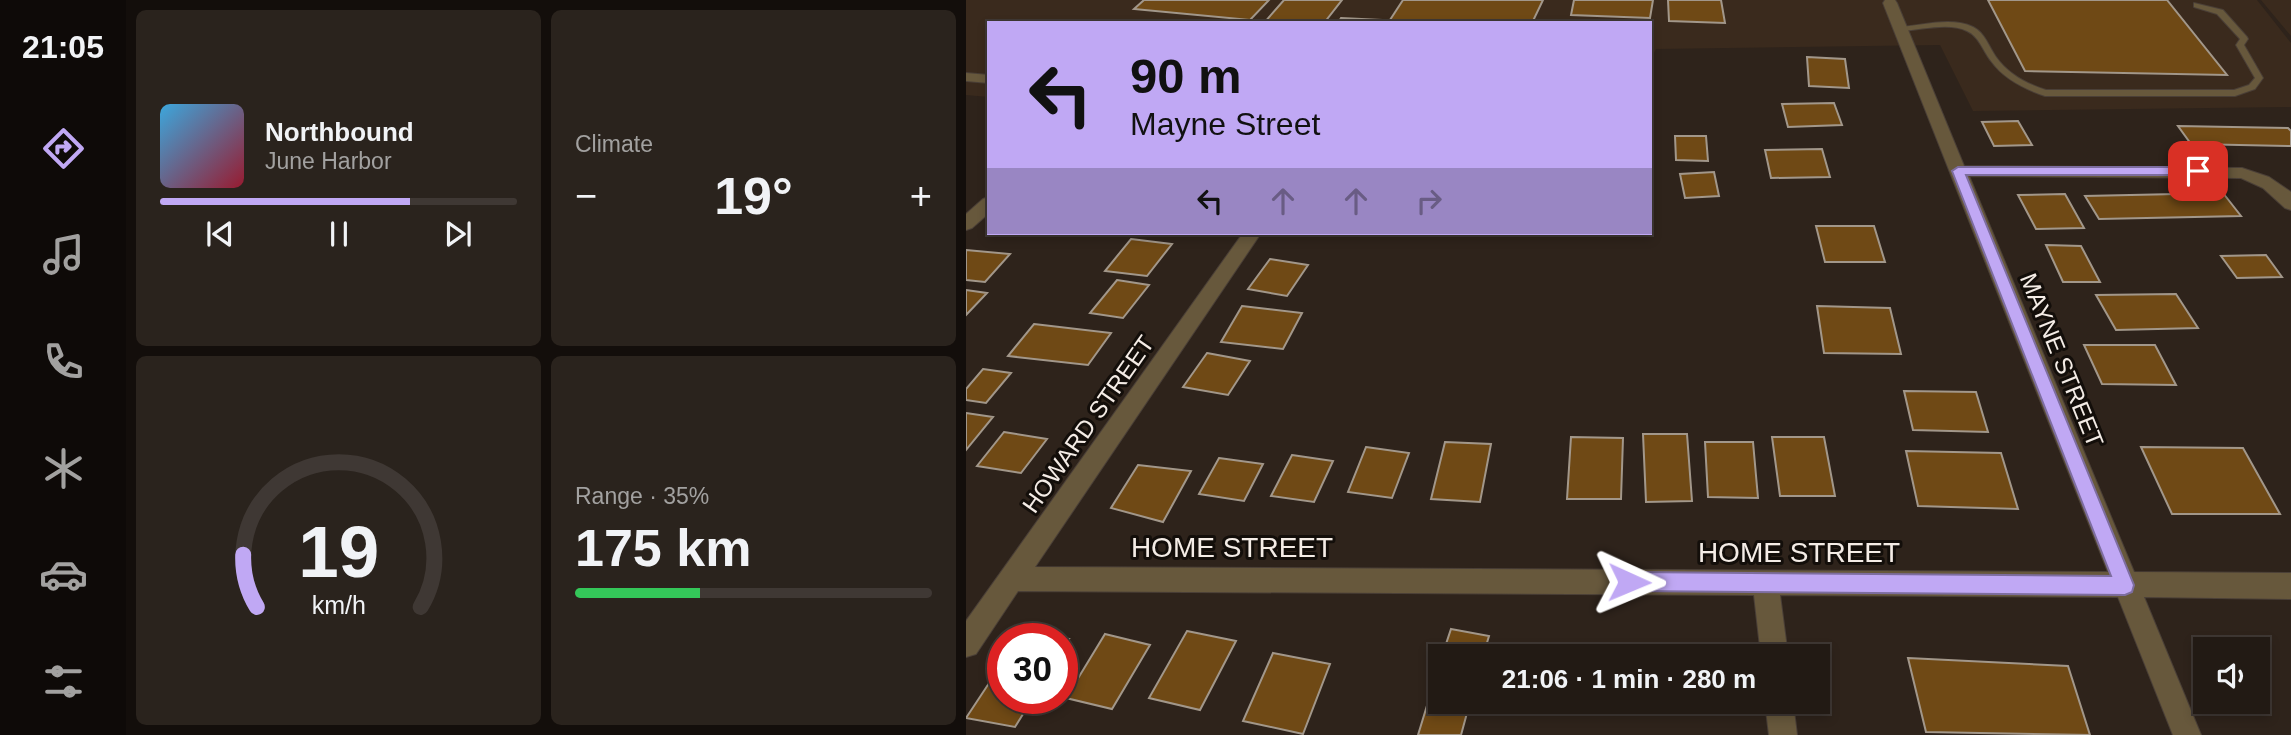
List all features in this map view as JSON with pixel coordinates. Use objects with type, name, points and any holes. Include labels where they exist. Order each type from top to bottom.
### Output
[{"type":"street","name":"MAYNE STREET","points":[[1892,1],[1958,171],[2187,735]]},
{"type":"street","points":[[966,76],[987,79]]},
{"type":"street","points":[[1958,171],[2242,173],[2270,183],[2285,194],[2291,204]]},
{"type":"street","points":[[966,224],[987,205]]},
{"type":"street","name":"HOWARD STREET","points":[[966,644],[1251,235]]},
{"type":"street","name":"HOME STREET","points":[[1012,579],[1383,578],[1766,584],[2291,586]]},
{"type":"street","points":[[1766,584],[1773,644]]},
{"type":"street","points":[[1780,714],[1783,735]]},
{"type":"lane","points":[[1902,29],[1949,26],[1969,28],[1976,32],[1996,63],[2026,86],[2045,93],[2235,93],[2252,87],[2259,78],[2240,45],[2244,38],[2220,12],[2197,5]]},
{"type":"shaded area","points":[[966,0],[2257,0],[2291,43],[2291,107],[1973,111],[1940,45],[1656,49],[1652,57],[1652,21],[987,21],[987,97],[966,95]]},
{"type":"shaded area","points":[[2261,0],[2291,0],[2291,36]]},
{"type":"building","points":[[1144,0],[1269,0],[1250,20],[1134,9]]},
{"type":"building","points":[[1284,0],[1342,0],[1326,21],[1266,21]]},
{"type":"building","points":[[1403,0],[1543,0],[1533,21],[1389,21]]},
{"type":"building","points":[[1574,0],[1653,0],[1650,18],[1571,15]]},
{"type":"building","points":[[1668,0],[1721,0],[1725,23],[1669,21]]},
{"type":"building","points":[[1988,0],[2167,0],[2227,75],[2025,71]]},
{"type":"building","points":[[1341,18],[1381,20],[1381,21],[1339,21]]},
{"type":"building","points":[[1807,57],[1845,59],[1849,88],[1809,86]]},
{"type":"building","points":[[1834,103],[1842,125],[1788,127],[1782,104]]},
{"type":"building","points":[[2018,121],[2032,145],[1994,146],[1982,122]]},
{"type":"building","points":[[2178,126],[2288,128],[2291,131],[2291,146],[2191,144]]},
{"type":"building","points":[[1675,136],[1706,136],[1708,161],[1676,160]]},
{"type":"building","points":[[1822,149],[1830,177],[1771,178],[1765,150]]},
{"type":"building","points":[[1714,172],[1719,196],[1685,198],[1680,174]]},
{"type":"building","points":[[2223,193],[2241,216],[2099,219],[2085,196]]},
{"type":"building","points":[[2065,194],[2084,228],[2036,229],[2018,195]]},
{"type":"building","points":[[1816,226],[1874,226],[1885,262],[1825,262]]},
{"type":"building","points":[[1131,239],[1172,244],[1147,276],[1105,271]]},
{"type":"building","points":[[2046,245],[2081,246],[2100,282],[2063,282]]},
{"type":"building","points":[[966,250],[1010,254],[985,282],[966,280]]},
{"type":"building","points":[[2266,255],[2282,277],[2237,278],[2221,256]]},
{"type":"building","points":[[1270,259],[1308,265],[1287,296],[1248,289]]},
{"type":"building","points":[[1117,280],[1149,285],[1123,318],[1090,313]]},
{"type":"building","points":[[966,290],[987,293],[966,315]]},
{"type":"building","points":[[2176,294],[2198,328],[2116,330],[2096,295]]},
{"type":"building","points":[[1242,306],[1302,313],[1283,349],[1221,342]]},
{"type":"building","points":[[1817,306],[1890,308],[1901,354],[1824,353]]},
{"type":"building","points":[[1034,324],[1111,333],[1088,365],[1008,356]]},
{"type":"building","points":[[2084,345],[2155,345],[2176,385],[2102,384]]},
{"type":"building","points":[[1207,353],[1250,361],[1228,395],[1183,387]]},
{"type":"building","points":[[983,369],[1011,373],[986,403],[966,400],[966,389]]},
{"type":"building","points":[[1904,391],[1976,392],[1988,432],[1913,430]]},
{"type":"building","points":[[966,413],[993,417],[966,450]]},
{"type":"building","points":[[1004,432],[1047,439],[1021,473],[977,466]]},
{"type":"building","points":[[1643,434],[1687,434],[1692,501],[1646,502]]},
{"type":"building","points":[[1571,437],[1623,438],[1621,499],[1567,499]]},
{"type":"building","points":[[1772,437],[1824,437],[1835,496],[1780,496]]},
{"type":"building","points":[[1445,442],[1491,444],[1480,502],[1431,499]]},
{"type":"building","points":[[1705,442],[1753,442],[1758,498],[1708,497]]},
{"type":"building","points":[[1366,447],[1409,453],[1392,498],[1348,492]]},
{"type":"building","points":[[2141,447],[2243,448],[2280,514],[2172,514]]},
{"type":"building","points":[[1906,451],[2001,453],[2018,509],[1918,506]]},
{"type":"building","points":[[1292,455],[1333,461],[1314,502],[1271,496]]},
{"type":"building","points":[[1219,458],[1263,464],[1244,501],[1199,494]]},
{"type":"building","points":[[1138,465],[1191,471],[1163,522],[1111,508]]},
{"type":"building","points":[[1451,629],[1489,636],[1487,644],[1446,644]]},
{"type":"building","points":[[1187,631],[1236,641],[1200,710],[1149,698]]},
{"type":"building","points":[[1105,634],[1150,645],[1112,709],[1078,701],[1078,678]]},
{"type":"building","points":[[1273,653],[1330,664],[1303,734],[1243,721]]},
{"type":"building","points":[[1908,658],[2068,666],[2090,735],[1926,732]]},
{"type":"building","points":[[987,686],[987,714],[1023,714],[1015,727],[966,718]]},
{"type":"building","points":[[1428,702],[1428,714],[1467,714],[1461,735],[1418,735]]},
{"type":"route","points":[[1629,582],[2125,585],[1958,171],[2198,171]]}]
